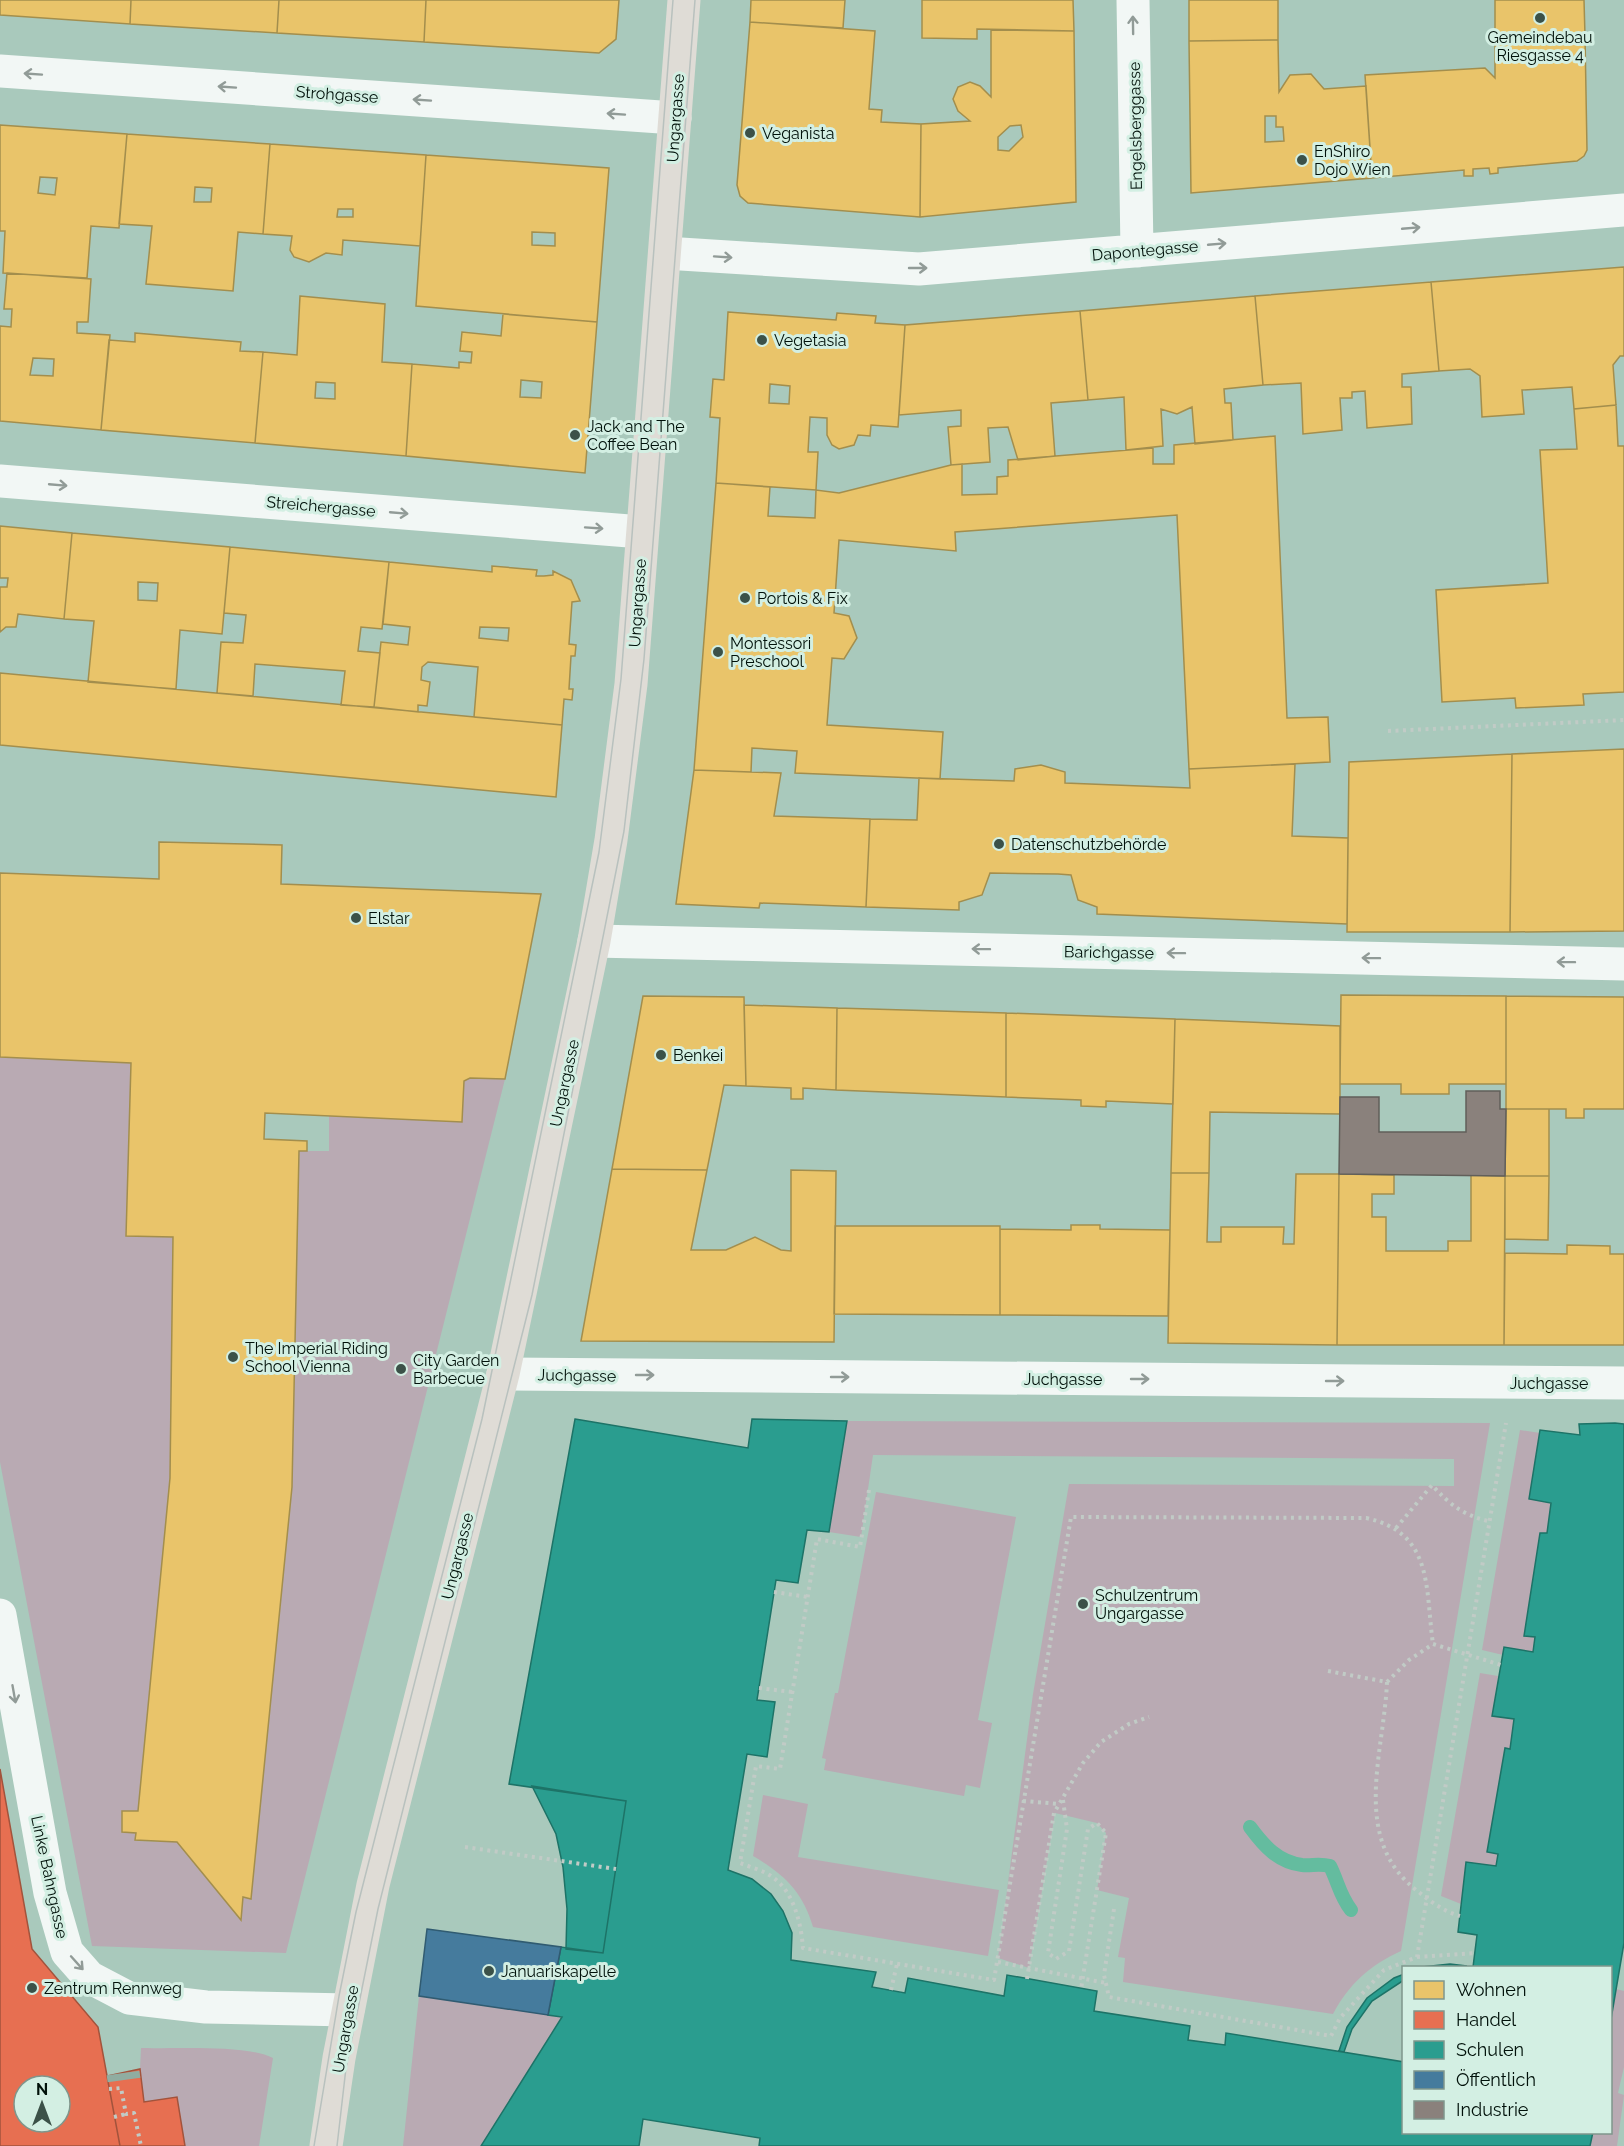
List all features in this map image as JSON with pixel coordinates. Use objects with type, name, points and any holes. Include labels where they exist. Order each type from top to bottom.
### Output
[{"type":"main road","name":"Ungargasse","points":[[326,2146],[348,2010],[373,1885],[503,1374],[594,941],[611,840],[629,696],[684,0]]},
{"type":"street","name":"Engelsberggasse","points":[[1133,0],[1137,251]]},
{"type":"street","name":"Strohgasse","points":[[0,71],[675,118]]},
{"type":"street","name":"Dapontegasse","points":[[665,253],[919,269],[1624,210]]},
{"type":"street","name":"Streichergasse","points":[[0,481],[642,532]]},
{"type":"street","name":"Barichgasse","points":[[594,941],[1624,964]]},
{"type":"street","name":"Juchgasse","points":[[503,1374],[1624,1383]]},
{"type":"street","name":"Linke Bahngasse","points":[[0,1615],[50,1893],[67,1952],[89,1977],[129,1998],[206,2007],[348,2010]]},
{"type":"path","points":[[1388,731],[1624,720]]},
{"type":"path","points":[[1417,1957],[1488,1521],[1507,1419]]},
{"type":"path","points":[[1396,1528],[1432,1485],[1456,1510],[1488,1521]]},
{"type":"path","points":[[869,1490],[860,1547],[817,1539],[780,1769],[756,1766],[740,1863],[772,1876],[791,1900],[801,1924],[803,1948],[994,1980],[1071,1517],[1366,1518],[1387,1523],[1396,1528],[1415,1546],[1426,1581],[1433,1644]]},
{"type":"path","points":[[774,1592],[808,1597]]},
{"type":"path","points":[[1460,1916],[1426,1898],[1402,1881],[1380,1842],[1374,1800],[1387,1682],[1409,1660],[1433,1644],[1500,1665]]},
{"type":"path","points":[[1328,1671],[1387,1682]]},
{"type":"path","points":[[759,1688],[792,1692]]},
{"type":"path","points":[[1027,1979],[1054,1813],[1083,1763],[1101,1743],[1129,1724],[1149,1717]]},
{"type":"path","points":[[1023,1800],[1060,1804]]},
{"type":"path","points":[[1063,1800],[1068,1829],[1048,1953],[1056,1959],[1069,1951],[1088,1829],[1097,1823],[1106,1833],[1081,1989]]},
{"type":"path","points":[[465,1847],[616,1869]]},
{"type":"path","points":[[1114,1909],[1104,1975],[1109,1996],[1331,2036],[1340,2018],[1384,1970],[1417,1957],[1475,1953]]},
{"type":"path","points":[[997,1962],[1106,1983]]},
{"type":"path","points":[[891,1990],[897,1964]]},
{"type":"path","points":[[109,2089],[121,2088],[126,2114]]},
{"type":"path","points":[[114,2116],[134,2113],[141,2146]]},
{"type":"shaded area","points":[[0,1057],[131,1063],[173,1237],[170,1478],[138,1811],[122,1811],[122,1831],[136,1833],[136,1841],[177,1842],[241,1919],[243,1897],[251,1899],[292,1487],[299,1151],[329,1151],[329,1116],[462,1122],[464,1081],[470,1078],[505,1079],[286,1953],[92,1946],[0,1462]]},
{"type":"shaded area","points":[[847,1421],[1490,1423],[1401,1951],[1361,1976],[1346,1993],[1333,2014],[1123,1982],[1125,1958],[1118,1957],[1129,1898],[1097,1890],[1106,1833],[1097,1823],[1055,1813],[1029,1968],[998,1958],[1033,1694],[1069,1484],[1454,1486],[1454,1459],[873,1455],[861,1537],[829,1532]]},
{"type":"shaded area","points":[[1520,1430],[1540,1433],[1529,1499],[1551,1503],[1547,1533],[1540,1533],[1524,1635],[1535,1637],[1533,1652],[1504,1647],[1503,1655],[1482,1650]]},
{"type":"shaded area","points":[[876,1492],[1016,1517],[978,1720],[992,1723],[980,1788],[966,1785],[964,1796],[824,1770],[826,1759],[822,1758],[835,1693],[838,1693]]},
{"type":"shaded area","points":[[1480,1673],[1498,1676],[1492,1716],[1514,1719],[1510,1749],[1505,1748],[1487,1852],[1498,1854],[1496,1866],[1461,1904],[1441,1896]]},
{"type":"shaded area","points":[[763,1795],[808,1804],[798,1857],[999,1890],[988,1956],[813,1927],[804,1904],[791,1885],[753,1856]]},
{"type":"shaded area","points":[[1616,1989],[1624,1991],[1624,2067],[1618,2093],[1624,2095],[1617,2146],[1590,2146],[1593,2134],[1612,2134],[1612,2018]]},
{"type":"shaded area","points":[[419,1996],[562,2017],[481,2146],[403,2146]]},
{"type":"shaded area","points":[[141,2048],[228,2049],[273,2058],[259,2146],[185,2146],[177,2097],[144,2102],[140,2069]]},
{"type":"building: Wohnen","points":[[0,0],[131,0],[130,24],[0,15]]},
{"type":"building: Wohnen","points":[[131,0],[279,0],[277,33],[130,24]]},
{"type":"building: Wohnen","points":[[279,0],[426,0],[424,42],[277,33]]},
{"type":"building: Wohnen","points":[[426,0],[619,0],[616,39],[599,53],[424,42]]},
{"type":"building: Wohnen","points":[[751,0],[845,0],[843,28],[750,22]]},
{"type":"building: Wohnen","points":[[922,0],[1073,0],[1074,31],[977,29],[977,39],[922,38]]},
{"type":"building: Wohnen","points":[[1189,0],[1278,0],[1278,40],[1189,41]]},
{"type":"building: Wohnen","name":"Gemeindebau Riesgasse 4","points":[[1495,0],[1584,0],[1585,36],[1495,38]]},
{"type":"building: Wohnen","points":[[750,22],[875,31],[869,109],[882,110],[881,122],[921,124],[920,217],[748,203],[740,196],[737,185]]},
{"type":"building: Wohnen","points":[[991,30],[1074,31],[1076,202],[920,217],[921,124],[970,121],[958,111],[953,99],[958,87],[970,82],[980,86],[991,97]],"holes":[[[1021,125],[1023,137],[1009,151],[998,150],[998,137],[1010,126]]]},
{"type":"building: Wohnen","points":[[1585,36],[1587,150],[1584,156],[1577,161],[1498,168],[1498,173],[1490,174],[1489,168],[1473,169],[1473,176],[1464,176],[1464,170],[1372,178],[1365,75],[1485,68],[1495,78],[1495,38]]},
{"type":"building: Wohnen","points":[[1278,40],[1279,92],[1290,75],[1311,74],[1324,89],[1366,86],[1372,178],[1191,193],[1189,41]],"holes":[[[1265,116],[1276,116],[1276,127],[1283,127],[1284,141],[1265,142]]]},
{"type":"building: Wohnen","points":[[0,125],[127,134],[119,228],[91,226],[87,278],[3,273],[5,231],[0,231]],"holes":[[[40,177],[57,178],[55,195],[38,193]]]},
{"type":"building: Wohnen","points":[[127,134],[270,144],[263,234],[238,232],[233,291],[146,284],[152,226],[119,224]],"holes":[[[195,187],[212,188],[211,202],[194,202]]]},
{"type":"building: Wohnen","points":[[270,144],[426,155],[420,246],[343,240],[342,255],[326,253],[309,262],[294,257],[290,250],[292,236],[263,234]],"holes":[[[338,209],[353,209],[353,217],[337,217]]]},
{"type":"building: Wohnen","points":[[426,155],[609,168],[597,322],[416,306]],"holes":[[[532,232],[555,233],[555,246],[532,245]]]},
{"type":"building: Wohnen","points":[[1624,267],[1624,356],[1620,356],[1613,365],[1616,405],[1574,409],[1572,387],[1522,390],[1524,414],[1482,417],[1480,376],[1470,369],[1439,371],[1431,282]]},
{"type":"building: Wohnen","points":[[7,273],[91,279],[88,322],[77,322],[77,333],[110,335],[101,430],[0,421],[0,326],[11,327],[12,309],[4,309]],"holes":[[[33,358],[54,359],[53,376],[30,375]]]},
{"type":"building: Wohnen","points":[[1431,282],[1439,371],[1402,374],[1402,387],[1411,387],[1412,424],[1367,428],[1365,391],[1352,392],[1352,398],[1340,398],[1342,430],[1303,434],[1301,383],[1263,385],[1255,296]]},
{"type":"building: Wohnen","points":[[300,296],[385,304],[382,362],[412,364],[406,456],[255,443],[263,352],[297,355]],"holes":[[[316,382],[335,383],[335,399],[315,398]]]},
{"type":"building: Wohnen","points":[[1255,296],[1263,385],[1224,389],[1225,403],[1231,403],[1233,440],[1195,444],[1192,407],[1177,414],[1161,409],[1163,446],[1126,450],[1124,397],[1088,400],[1080,311]]},
{"type":"building: Wohnen","points":[[1080,311],[1088,400],[1051,403],[1055,456],[1018,460],[1008,427],[988,428],[990,462],[951,465],[948,427],[961,426],[961,410],[899,415],[905,325]]},
{"type":"building: Wohnen","points":[[728,312],[836,320],[837,313],[876,316],[875,323],[905,325],[898,427],[871,425],[870,436],[858,435],[854,445],[839,449],[832,445],[827,435],[827,418],[810,417],[808,452],[818,452],[816,490],[716,483],[720,418],[710,417],[713,379],[724,380]],"holes":[[[770,384],[790,386],[789,404],[769,403]]]},
{"type":"building: Wohnen","points":[[503,314],[597,322],[585,473],[406,456],[412,364],[459,368],[459,362],[471,363],[472,352],[460,351],[462,332],[501,336]],"holes":[[[521,380],[542,382],[541,398],[520,397]]]},
{"type":"building: Wohnen","points":[[135,333],[241,342],[240,351],[263,352],[255,443],[101,430],[109,340],[135,342]]},
{"type":"building: Wohnen","points":[[1616,405],[1618,446],[1624,446],[1624,692],[1583,694],[1584,705],[1516,708],[1515,698],[1442,702],[1436,590],[1548,583],[1540,450],[1577,449],[1574,409]]},
{"type":"building: Wohnen","points":[[1275,436],[1287,718],[1328,717],[1330,762],[1189,769],[1177,515],[955,532],[956,551],[839,540],[834,613],[849,616],[857,638],[844,659],[832,658],[827,725],[943,732],[940,779],[795,773],[797,751],[752,748],[751,772],[694,770],[716,483],[770,487],[768,516],[815,518],[816,490],[839,493],[951,465],[962,464],[962,495],[997,494],[997,477],[1008,476],[1008,460],[1153,448],[1153,464],[1174,464],[1174,445]]},
{"type":"building: Wohnen","points":[[0,526],[72,533],[64,619],[18,614],[16,627],[6,627],[0,632],[0,587],[7,587],[8,578],[0,578]]},
{"type":"building: Wohnen","points":[[72,533],[230,547],[222,634],[180,630],[176,689],[88,682],[94,621],[64,619]],"holes":[[[138,582],[158,583],[157,601],[138,600]]]},
{"type":"building: Wohnen","points":[[230,547],[389,562],[382,629],[361,627],[358,651],[380,653],[374,707],[341,705],[345,671],[255,664],[253,696],[217,693],[221,642],[243,643],[246,615],[224,613]]},
{"type":"building: Wohnen","points":[[389,562],[492,572],[492,566],[537,570],[536,576],[553,575],[553,571],[571,580],[580,601],[572,602],[569,644],[576,645],[575,656],[571,656],[569,689],[573,689],[572,700],[564,699],[562,725],[474,717],[478,667],[428,662],[422,667],[421,680],[430,682],[427,706],[418,705],[418,712],[374,707],[381,642],[408,645],[410,627],[383,624]],"holes":[[[480,627],[509,628],[508,641],[479,638]]]},
{"type":"building: Wohnen","points":[[0,673],[562,725],[556,797],[0,745]]},
{"type":"building: Wohnen","points":[[1624,749],[1624,931],[1510,932],[1512,754]]},
{"type":"building: Wohnen","points":[[1512,754],[1510,932],[1347,932],[1349,762]]},
{"type":"building: Wohnen","points":[[1295,764],[1292,836],[1348,838],[1347,924],[1097,914],[1097,907],[1078,900],[1071,875],[1058,874],[990,873],[982,895],[959,902],[959,910],[866,907],[870,819],[917,820],[919,778],[1014,781],[1015,769],[1041,765],[1065,772],[1065,783],[1190,788],[1189,769]]},
{"type":"building: Wohnen","points":[[694,770],[781,773],[774,816],[870,819],[866,907],[760,903],[759,908],[676,904]]},
{"type":"building: Wohnen","name":"The Imperial Riding School Vienna","points":[[159,842],[282,845],[281,884],[541,894],[505,1079],[470,1078],[464,1081],[462,1122],[265,1113],[264,1139],[307,1141],[307,1151],[299,1151],[292,1487],[251,1899],[243,1897],[241,1920],[177,1842],[135,1840],[136,1833],[122,1832],[122,1811],[138,1811],[170,1478],[173,1237],[126,1236],[131,1063],[0,1057],[0,873],[159,879]]},
{"type":"building: Wohnen","points":[[1341,995],[1506,996],[1506,1084],[1449,1084],[1449,1094],[1401,1094],[1401,1084],[1340,1084]]},
{"type":"building: Wohnen","points":[[643,996],[744,997],[746,1086],[724,1085],[707,1170],[612,1169]]},
{"type":"building: Wohnen","points":[[1506,996],[1624,997],[1624,1109],[1584,1109],[1584,1118],[1566,1118],[1566,1109],[1506,1109]]},
{"type":"building: Wohnen","points":[[744,1005],[837,1008],[836,1090],[803,1088],[803,1099],[791,1099],[791,1088],[746,1086]]},
{"type":"building: Wohnen","points":[[837,1008],[1006,1013],[1006,1097],[836,1090]]},
{"type":"building: Wohnen","points":[[1006,1013],[1175,1019],[1173,1104],[1106,1101],[1106,1107],[1081,1106],[1081,1100],[1006,1097]]},
{"type":"building: Wohnen","points":[[1175,1019],[1340,1026],[1340,1114],[1210,1112],[1209,1173],[1171,1173]]},
{"type":"building: Wohnen","points":[[1506,1109],[1549,1109],[1549,1176],[1505,1176]]},
{"type":"building: Wohnen","points":[[612,1169],[707,1170],[691,1250],[726,1250],[755,1237],[781,1250],[791,1251],[791,1170],[836,1171],[834,1342],[581,1341]]},
{"type":"building: Wohnen","points":[[1171,1173],[1209,1173],[1207,1242],[1221,1242],[1221,1227],[1284,1227],[1283,1244],[1294,1244],[1296,1174],[1339,1174],[1337,1345],[1168,1343]]},
{"type":"building: Wohnen","points":[[1339,1174],[1394,1175],[1394,1194],[1372,1194],[1372,1217],[1386,1217],[1386,1251],[1448,1251],[1448,1241],[1471,1241],[1471,1175],[1505,1176],[1504,1345],[1337,1345]]},
{"type":"building: Wohnen","points":[[1505,1176],[1549,1176],[1548,1240],[1505,1239]]},
{"type":"building: Wohnen","points":[[1071,1225],[1100,1225],[1100,1229],[1170,1230],[1168,1316],[1000,1315],[1000,1229],[1071,1230]]},
{"type":"building: Wohnen","points":[[835,1226],[1000,1226],[1000,1315],[834,1314]]},
{"type":"building: Wohnen","points":[[1567,1245],[1610,1246],[1610,1254],[1624,1254],[1624,1345],[1504,1345],[1505,1253],[1567,1254]]},
{"type":"building: Handel","name":"Zentrum Rennweg","points":[[0,1769],[32,1949],[98,2027],[120,2146],[0,2146]]},
{"type":"building: Handel","points":[[140,2069],[144,2102],[177,2097],[185,2146],[120,2146],[107,2076]]},
{"type":"building: Schulen","points":[[575,1419],[748,1448],[752,1419],[847,1421],[829,1532],[807,1530],[798,1583],[776,1580],[757,1700],[775,1702],[767,1757],[747,1754],[728,1870],[752,1879],[771,1894],[783,1911],[792,1933],[791,1960],[876,1972],[872,1987],[905,1993],[908,1978],[1004,1996],[1007,1975],[1097,1991],[1094,2011],[1190,2026],[1188,2040],[1225,2045],[1226,2033],[1402,2062],[1402,2134],[1593,2134],[1590,2146],[759,2146],[760,2138],[643,2119],[639,2146],[481,2146],[562,2017],[548,2015],[561,1947],[603,1953],[626,1801],[509,1784]]},
{"type":"building: Schulen","points":[[1579,1424],[1624,1424],[1624,1943],[1612,2013],[1612,1966],[1473,1966],[1477,1935],[1458,1932],[1466,1862],[1496,1866],[1498,1854],[1487,1852],[1505,1748],[1510,1749],[1514,1719],[1492,1716],[1504,1647],[1533,1652],[1535,1637],[1524,1636],[1540,1533],[1547,1533],[1551,1503],[1529,1499],[1540,1430],[1580,1435]]},
{"type":"building: Schulen","points":[[532,1786],[626,1801],[603,1953],[566,1949],[567,1909],[563,1867],[556,1834]]},
{"type":"building: Schulen","points":[[1450,1964],[1467,1966],[1431,1966]]},
{"type":"building: Schulen","points":[[1402,1975],[1402,1981],[1372,2001],[1352,2029],[1344,2052],[1339,2051],[1347,2027],[1367,1998]]},
{"type":"building: Öffentlich","name":"Januariskapelle","points":[[427,1929],[561,1947],[548,2015],[419,1996]]},
{"type":"building: Industrie","points":[[1466,1091],[1500,1091],[1500,1109],[1506,1109],[1505,1176],[1339,1174],[1340,1097],[1379,1097],[1379,1132],[1466,1132]]},
{"type":"waterway","points":[[1250,1827],[1266,1847],[1279,1857],[1302,1865],[1330,1866],[1351,1910]]},
{"type":"tunnel","points":[[123,2073],[124,2080]]},
{"type":"tram line","points":[[314,2146],[339,1996],[356,1912],[482,1419],[599,852],[621,679],[673,0]]},
{"type":"tram line","points":[[337,2146],[346,2068],[378,1909],[532,1295],[624,831],[644,659],[695,0]]},
{"type":"place","name":"Gemeindebau Riesgasse 4","points":[[1540,18]]},
{"type":"place","name":"Veganista","points":[[750,133]]},
{"type":"place","name":"EnShiro Dojo Wien","points":[[1302,160]]},
{"type":"place","name":"Vegetasia","points":[[762,340]]},
{"type":"place","name":"Jack and The Coffee Bean","points":[[575,435]]},
{"type":"place","name":"Portois & Fix","points":[[745,598]]},
{"type":"place","name":"Montessori Preschool","points":[[718,652]]},
{"type":"place","name":"Datenschutzbehörde","points":[[999,844]]},
{"type":"place","name":"Elstar","points":[[356,918]]},
{"type":"place","name":"Benkei","points":[[661,1055]]},
{"type":"place","name":"The Imperial Riding School Vienna","points":[[233,1357]]},
{"type":"place","name":"City Garden Barbecue","points":[[401,1369]]},
{"type":"place","name":"Schulzentrum Ungargasse","points":[[1083,1604]]},
{"type":"place","name":"Januariskapelle","points":[[489,1971]]},
{"type":"place","name":"Zentrum Rennweg","points":[[32,1988]]}]
